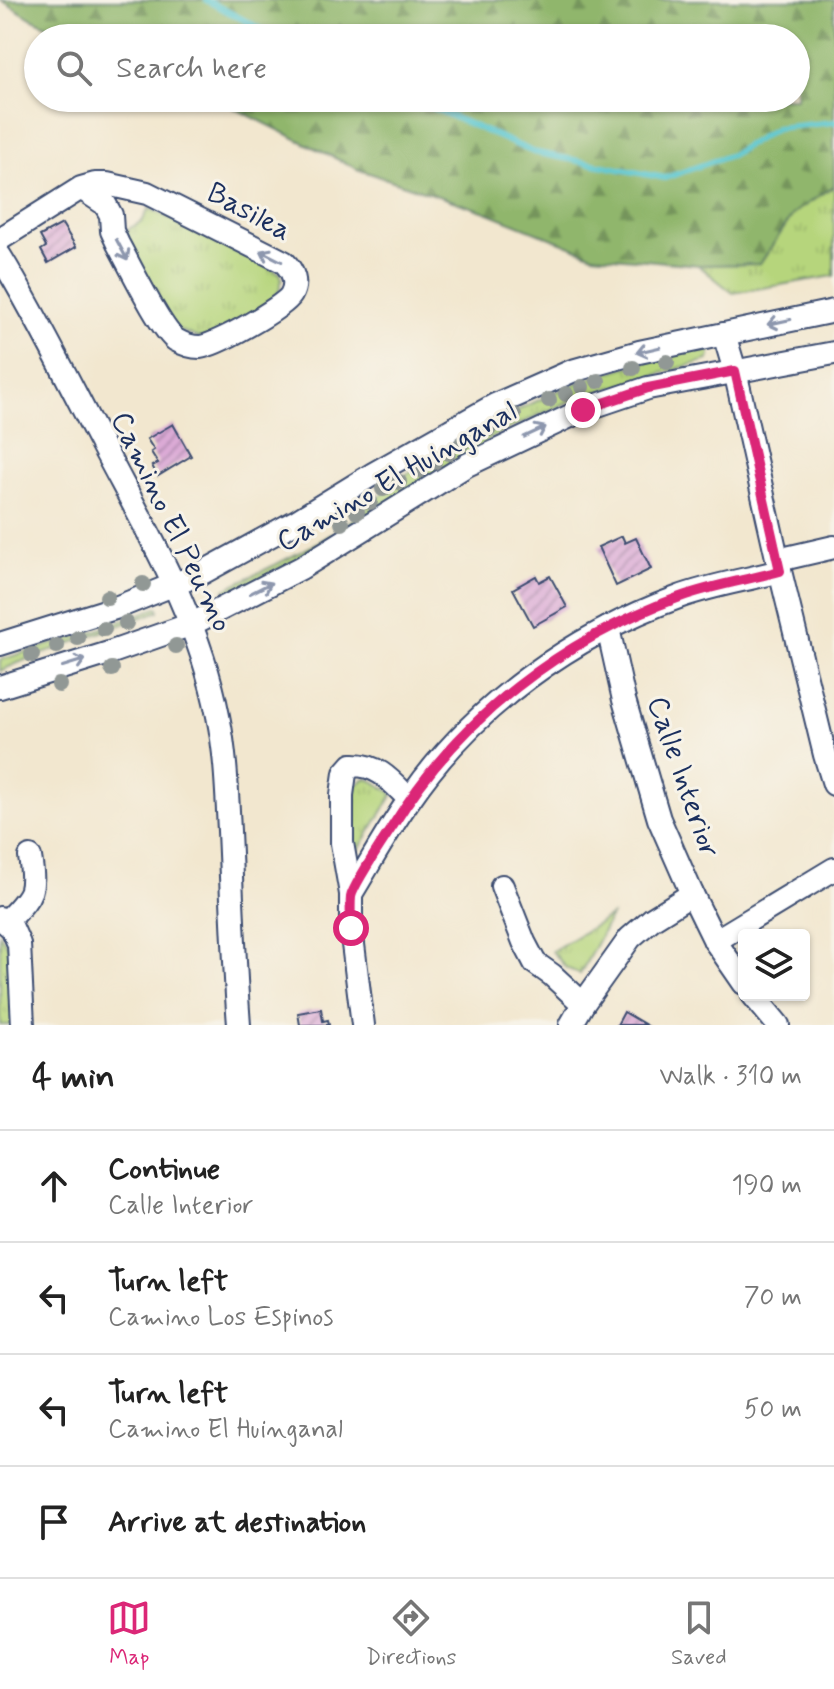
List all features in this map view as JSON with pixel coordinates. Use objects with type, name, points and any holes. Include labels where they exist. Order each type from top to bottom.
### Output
[{"type":"street","name":"Basilea","points":[[107,184],[147,193],[284,262],[295,282],[291,295],[282,304],[219,341],[201,347],[184,344],[168,332],[118,244],[105,204],[81,188],[107,184]]},
{"type":"street","points":[[0,239],[81,188]]},
{"type":"street","name":"Camino El Peumo","points":[[0,256],[174,585],[192,624],[210,680],[225,765],[239,1025]]},
{"type":"street","name":"Camino El Huinganal","points":[[0,644],[118,607],[200,574],[245,551],[495,405],[572,371],[639,352],[834,311]]},
{"type":"street","points":[[724,334],[834,784]]},
{"type":"street","name":"Camino El Huinganal","points":[[0,687],[192,624],[301,568],[467,465],[583,410],[648,388],[834,353]]},
{"type":"street","points":[[351,894],[409,799],[458,741],[513,690],[565,653],[644,611],[834,547]]},
{"type":"street","name":"Calle Interior","points":[[608,628],[624,700],[655,806],[715,941],[738,974]]},
{"type":"street","points":[[363,1025],[351,928],[351,894],[342,843],[345,773],[352,765],[364,765],[381,772],[409,799]]},
{"type":"street","points":[[23,1025],[19,944],[17,935],[3,920],[25,902],[32,890],[30,857]]},
{"type":"street","points":[[715,941],[834,869]]},
{"type":"street","points":[[502,886],[535,963],[583,1004]]},
{"type":"street","points":[[571,1025],[630,938],[652,919],[692,894]]},
{"type":"street","points":[[758,1001],[776,1024]]},
{"type":"green space","points":[[1,0],[834,0],[834,186],[794,213],[760,264],[698,265],[593,255],[486,212],[357,169],[242,112],[810,112],[810,24],[44,24]]},
{"type":"green space","points":[[834,186],[834,276],[733,293],[698,265],[760,264],[794,213]]},
{"type":"green space","points":[[149,208],[280,273],[282,279],[278,294],[268,305],[212,336],[198,338],[169,326],[122,232],[142,222]]},
{"type":"green space","points":[[706,347],[710,352],[708,360],[579,397],[500,433],[294,561],[228,593],[225,589],[330,535],[405,475],[517,411],[591,378]]},
{"type":"green space","points":[[158,607],[159,611],[0,671],[0,660],[92,632]]},
{"type":"green space","points":[[365,778],[393,794],[353,859],[355,796],[357,785]]},
{"type":"green space","points":[[611,916],[580,974],[566,968],[552,951]]},
{"type":"green space","points":[[0,934],[9,948],[16,1025],[0,1025]]},
{"type":"building","points":[[62,224],[76,247],[48,263],[41,250],[46,247],[40,236]]},
{"type":"building","points":[[173,424],[191,456],[158,476],[152,466],[158,463],[147,439]]},
{"type":"building","points":[[622,536],[625,543],[636,538],[651,569],[616,586],[598,547]]},
{"type":"building","points":[[536,576],[539,582],[550,576],[567,607],[533,626],[513,589]]},
{"type":"building","points":[[321,1009],[323,1021],[328,1020],[329,1025],[300,1025],[298,1013]]},
{"type":"building","points":[[624,1012],[646,1025],[617,1025]]},
{"type":"waterway","points":[[206,0],[251,24]]},
{"type":"waterway","points":[[442,112],[533,152],[665,178],[731,155],[776,128],[834,122]]},
{"type":"route","points":[[351,928],[351,894],[409,799],[458,741],[513,690],[575,646],[644,611],[719,585],[780,571],[735,371],[648,388],[583,410]]}]
